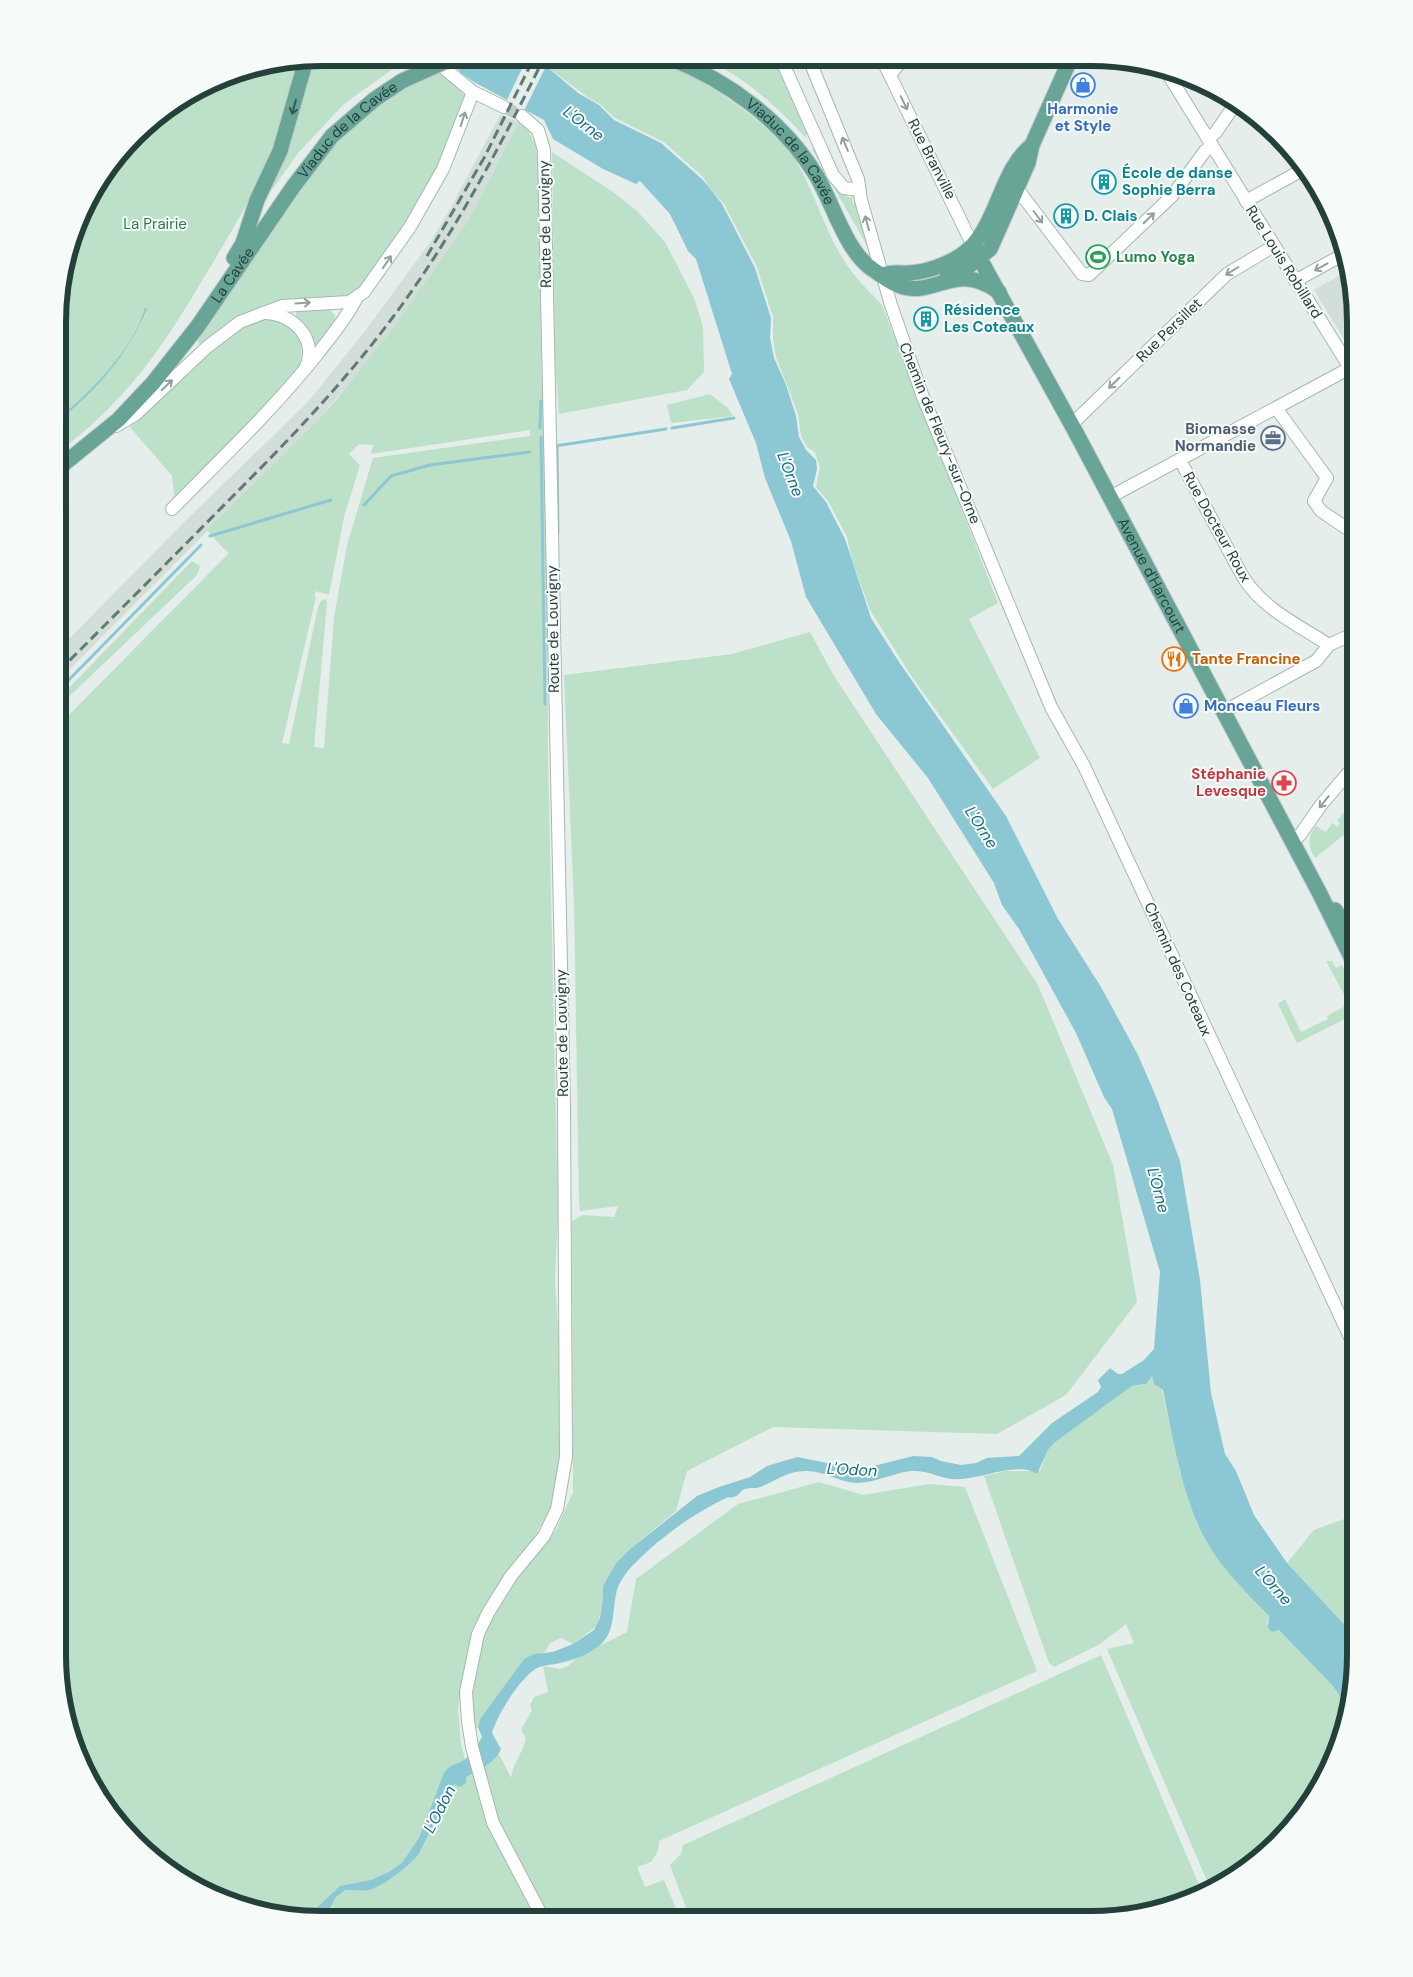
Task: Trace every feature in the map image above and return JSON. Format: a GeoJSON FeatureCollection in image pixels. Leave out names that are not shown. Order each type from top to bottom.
{"type":"FeatureCollection","features":[{"type":"Feature","properties":{"kind":"main road","name":"Viaduc de la Cavée"},"geometry":{"type":"LineString","coordinates":[[282,203],[308,165],[332,136],[369,103],[402,81],[441,66]]}},
{"type":"Feature","properties":{"kind":"main road","name":"Viaduc de la Cavée"},"geometry":{"type":"LineString","coordinates":[[687,66],[720,82],[748,101],[776,126],[816,174],[853,246],[871,268],[898,286]]}},
{"type":"Feature","properties":{"kind":"main road"},"geometry":{"type":"LineString","coordinates":[[883,275],[890,272],[909,273],[990,249],[1013,183],[1028,163],[1032,145],[1067,66]]}},
{"type":"Feature","properties":{"kind":"main road"},"geometry":{"type":"LineString","coordinates":[[182,346],[184,332],[243,243],[252,212],[280,151],[304,67]]}},
{"type":"Feature","properties":{"kind":"main road","name":"La Cavée"},"geometry":{"type":"LineString","coordinates":[[66,462],[101,435],[154,383],[282,203]]}},
{"type":"Feature","properties":{"kind":"main road"},"geometry":{"type":"LineString","coordinates":[[898,286],[957,270],[977,252]]}},
{"type":"Feature","properties":{"kind":"main road","name":"Avenue d'Harcourt"},"geometry":{"type":"LineString","coordinates":[[977,252],[1072,424],[1320,894],[1347,949]]}},
{"type":"Feature","properties":{"kind":"main road"},"geometry":{"type":"LineString","coordinates":[[898,286],[914,288],[970,278],[986,283],[1000,293]]}},
{"type":"Feature","properties":{"kind":"main road","name":"Avenue d'Harcourt"},"geometry":{"type":"LineString","coordinates":[[1320,894],[1337,912],[1347,927]]}},
{"type":"Feature","properties":{"kind":"street"},"geometry":{"type":"LineString","coordinates":[[451,66],[473,92],[504,107]]}},
{"type":"Feature","properties":{"kind":"street"},"geometry":{"type":"LineString","coordinates":[[784,66],[833,175],[844,188],[859,190]]}},
{"type":"Feature","properties":{"kind":"street"},"geometry":{"type":"LineString","coordinates":[[812,66],[850,154],[883,275]]}},
{"type":"Feature","properties":{"kind":"street","name":"Rue Branville"},"geometry":{"type":"LineString","coordinates":[[886,66],[977,252]]}},
{"type":"Feature","properties":{"kind":"street"},"geometry":{"type":"LineString","coordinates":[[890,75],[897,66]]}},
{"type":"Feature","properties":{"kind":"street","name":"Rue Louis Robillard"},"geometry":{"type":"LineString","coordinates":[[1171,79],[1347,363]]}},
{"type":"Feature","properties":{"kind":"street"},"geometry":{"type":"LineString","coordinates":[[172,509],[265,414],[306,368],[343,321],[356,299],[386,265],[443,170],[473,92]]}},
{"type":"Feature","properties":{"kind":"street"},"geometry":{"type":"LineString","coordinates":[[1013,183],[1082,274],[1089,275],[1172,196],[1205,151],[1232,109]]}},
{"type":"Feature","properties":{"kind":"street","name":"Route de Louvigny"},"geometry":{"type":"LineString","coordinates":[[522,116],[538,130],[544,150],[564,1108],[566,1457],[560,1500],[549,1527],[511,1576],[478,1634],[466,1692],[472,1747],[493,1823],[539,1911]]}},
{"type":"Feature","properties":{"kind":"street"},"geometry":{"type":"LineString","coordinates":[[1246,201],[1298,172]]}},
{"type":"Feature","properties":{"kind":"street","name":"Rue Persillet"},"geometry":{"type":"LineString","coordinates":[[1072,424],[1227,274],[1274,246]]}},
{"type":"Feature","properties":{"kind":"street"},"geometry":{"type":"LineString","coordinates":[[1295,281],[1338,257]]}},
{"type":"Feature","properties":{"kind":"street","name":"Chemin de Fleury-sur-Orne"},"geometry":{"type":"LineString","coordinates":[[883,275],[891,305],[923,397],[1002,590]]}},
{"type":"Feature","properties":{"kind":"street"},"geometry":{"type":"LineString","coordinates":[[101,435],[136,414],[207,347],[230,328],[261,313],[292,304],[335,304],[356,299]]}},
{"type":"Feature","properties":{"kind":"street"},"geometry":{"type":"LineString","coordinates":[[261,313],[282,315],[296,323],[307,344],[308,363],[306,368]]}},
{"type":"Feature","properties":{"kind":"street"},"geometry":{"type":"LineString","coordinates":[[1110,497],[1276,408],[1347,375]]}},
{"type":"Feature","properties":{"kind":"street"},"geometry":{"type":"LineString","coordinates":[[1276,408],[1327,478],[1314,501],[1321,511],[1347,529]]}},
{"type":"Feature","properties":{"kind":"street","name":"Rue Docteur Roux"},"geometry":{"type":"LineString","coordinates":[[1180,460],[1243,577],[1256,595],[1266,604],[1329,645]]}},
{"type":"Feature","properties":{"kind":"street","name":"Chemin des Coteaux"},"geometry":{"type":"LineString","coordinates":[[1002,590],[1051,708],[1092,783],[1347,1331]]}},
{"type":"Feature","properties":{"kind":"street"},"geometry":{"type":"LineString","coordinates":[[1223,712],[1316,661],[1329,645],[1347,637]]}},
{"type":"Feature","properties":{"kind":"street"},"geometry":{"type":"LineString","coordinates":[[1291,842],[1300,835],[1321,805],[1347,774]]}},
{"type":"Feature","properties":{"kind":"shaded area"},"geometry":{"type":"Polygon","coordinates":[[[500,115],[519,122],[467,223],[425,286],[366,364],[314,424],[66,673],[66,642],[185,521],[308,402],[365,331],[431,241],[500,115]]]}},
{"type":"Feature","properties":{"kind":"shaded area"},"geometry":{"type":"Polygon","coordinates":[[[1342,274],[1345,289],[1347,344],[1314,290],[1342,274]]]}},
{"type":"Feature","properties":{"kind":"green space"},"geometry":{"type":"Polygon","coordinates":[[[397,66],[344,104],[299,152],[271,191],[267,186],[308,67],[397,66]]]}},
{"type":"Feature","properties":{"kind":"green space"},"geometry":{"type":"Polygon","coordinates":[[[546,66],[668,66],[706,84],[730,100],[773,134],[789,151],[799,166],[841,256],[856,278],[882,305],[998,603],[969,619],[1040,758],[993,789],[912,677],[870,610],[852,560],[847,537],[828,501],[816,487],[820,468],[815,452],[807,447],[801,436],[798,414],[776,357],[773,339],[773,317],[757,267],[724,204],[709,188],[704,178],[664,142],[615,118],[600,104],[546,66]]]}},
{"type":"Feature","properties":{"kind":"green space"},"geometry":{"type":"Polygon","coordinates":[[[718,66],[779,66],[807,131],[806,138],[760,94],[718,66]]]}},
{"type":"Feature","properties":{"kind":"green space","name":"La Prairie"},"geometry":{"type":"Polygon","coordinates":[[[297,68],[280,133],[264,172],[242,213],[184,311],[150,361],[131,385],[87,429],[66,446],[66,322],[68,289],[75,256],[86,224],[109,180],[141,141],[180,109],[209,93],[240,80],[272,71],[297,68]]]}},
{"type":"Feature","properties":{"kind":"green space"},"geometry":{"type":"Polygon","coordinates":[[[441,70],[464,95],[445,158],[397,241],[358,292],[345,298],[332,300],[315,297],[292,300],[257,309],[229,322],[200,344],[197,341],[200,332],[316,164],[357,122],[386,98],[405,86],[441,70]]]}},
{"type":"Feature","properties":{"kind":"green space"},"geometry":{"type":"Polygon","coordinates":[[[519,122],[526,126],[536,146],[540,178],[541,357],[547,538],[548,756],[558,1212],[555,1280],[563,1408],[562,1477],[551,1507],[529,1546],[505,1575],[472,1629],[458,1708],[461,1744],[469,1775],[499,1754],[511,1778],[526,1738],[521,1730],[532,1710],[530,1705],[534,1697],[548,1692],[543,1666],[560,1669],[568,1666],[578,1657],[627,1632],[636,1579],[738,1504],[819,1482],[863,1495],[929,1484],[965,1487],[1037,1671],[659,1841],[658,1851],[651,1862],[637,1867],[645,1887],[664,1880],[677,1911],[322,1911],[289,1909],[240,1897],[209,1884],[180,1868],[153,1847],[130,1824],[109,1797],[93,1768],[80,1737],[71,1705],[66,1655],[66,718],[229,553],[207,530],[314,424],[337,399],[393,328],[467,223],[519,122]],[[530,430],[371,454],[373,445],[359,444],[349,454],[360,465],[344,517],[329,595],[316,591],[314,596],[316,597],[282,743],[289,744],[318,607],[321,601],[326,599],[314,747],[324,748],[334,617],[347,545],[373,458],[530,436],[530,430]]]}},
{"type":"Feature","properties":{"kind":"green space"},"geometry":{"type":"Polygon","coordinates":[[[816,148],[839,191],[848,197],[856,198],[852,199],[853,203],[857,203],[869,249],[812,149],[816,148]]]}},
{"type":"Feature","properties":{"kind":"green space"},"geometry":{"type":"Polygon","coordinates":[[[552,152],[613,192],[637,211],[665,242],[694,298],[703,326],[704,372],[687,390],[559,414],[555,359],[552,152]]]}},
{"type":"Feature","properties":{"kind":"green space"},"geometry":{"type":"Polygon","coordinates":[[[296,309],[329,309],[335,315],[336,322],[320,346],[315,347],[310,340],[296,317],[296,309]]]}},
{"type":"Feature","properties":{"kind":"green space"},"geometry":{"type":"Polygon","coordinates":[[[265,317],[287,325],[294,330],[299,338],[302,355],[295,377],[175,500],[172,476],[130,427],[215,348],[242,327],[265,317]]]}},
{"type":"Feature","properties":{"kind":"green space"},"geometry":{"type":"Polygon","coordinates":[[[710,394],[728,408],[733,416],[671,423],[667,405],[710,394]]]}},
{"type":"Feature","properties":{"kind":"green space"},"geometry":{"type":"Polygon","coordinates":[[[192,561],[200,566],[197,575],[66,699],[66,691],[192,561]]]}},
{"type":"Feature","properties":{"kind":"green space"},"geometry":{"type":"Polygon","coordinates":[[[810,632],[834,676],[1038,985],[1113,1165],[1137,1302],[1066,1395],[997,1434],[773,1427],[687,1471],[676,1511],[616,1563],[603,1586],[603,1598],[598,1625],[573,1644],[561,1638],[550,1643],[545,1652],[524,1659],[480,1719],[478,1727],[473,1730],[471,1720],[473,1671],[488,1621],[520,1573],[556,1530],[573,1492],[572,1221],[583,1215],[614,1217],[618,1206],[580,1211],[574,903],[564,675],[732,654],[810,632]]]}},
{"type":"Feature","properties":{"kind":"green space"},"geometry":{"type":"Polygon","coordinates":[[[1344,812],[1347,814],[1347,832],[1315,858],[1311,849],[1310,838],[1316,826],[1326,832],[1332,823],[1338,827],[1340,823],[1337,821],[1344,812]]]}},
{"type":"Feature","properties":{"kind":"green space"},"geometry":{"type":"Polygon","coordinates":[[[1326,961],[1332,961],[1336,968],[1342,965],[1347,975],[1347,1000],[1326,961]]]}},
{"type":"Feature","properties":{"kind":"green space"},"geometry":{"type":"Polygon","coordinates":[[[1285,999],[1301,1032],[1328,1019],[1327,1016],[1347,1005],[1347,1018],[1297,1043],[1278,1004],[1285,999]]]}},
{"type":"Feature","properties":{"kind":"green space"},"geometry":{"type":"Polygon","coordinates":[[[1152,1375],[1153,1382],[1162,1390],[1180,1472],[1248,1593],[1269,1616],[1267,1623],[1272,1632],[1279,1630],[1332,1685],[1343,1700],[1327,1753],[1312,1783],[1294,1811],[1272,1836],[1247,1858],[1208,1882],[1107,1649],[1134,1643],[1126,1624],[1100,1644],[1054,1667],[1049,1663],[984,1476],[1006,1471],[1040,1471],[1048,1450],[1054,1443],[1132,1386],[1144,1385],[1152,1375]]]}},
{"type":"Feature","properties":{"kind":"green space"},"geometry":{"type":"Polygon","coordinates":[[[1347,1518],[1347,1627],[1287,1563],[1314,1530],[1347,1518]]]}},
{"type":"Feature","properties":{"kind":"green space"},"geometry":{"type":"Polygon","coordinates":[[[1101,1655],[1200,1886],[1173,1897],[1141,1906],[1091,1911],[687,1911],[670,1865],[681,1854],[683,1845],[1101,1655]]]}},
{"type":"Feature","properties":{"kind":"water"},"geometry":{"type":"Polygon","coordinates":[[[455,66],[546,66],[578,93],[599,105],[614,120],[661,143],[703,180],[722,204],[755,268],[771,318],[770,338],[774,358],[786,385],[796,416],[799,437],[806,450],[816,460],[817,469],[813,486],[826,502],[845,539],[871,618],[899,662],[1006,816],[1058,919],[1101,987],[1138,1055],[1157,1099],[1180,1161],[1200,1280],[1211,1393],[1225,1454],[1236,1471],[1254,1515],[1287,1563],[1347,1627],[1347,1655],[1343,1700],[1332,1685],[1279,1630],[1272,1632],[1268,1628],[1269,1616],[1233,1578],[1209,1546],[1195,1518],[1183,1482],[1163,1390],[1154,1384],[1152,1376],[1146,1384],[1132,1386],[1054,1443],[1048,1450],[1037,1474],[1029,1470],[1019,1469],[972,1478],[952,1479],[911,1471],[856,1483],[843,1481],[818,1472],[799,1471],[787,1474],[760,1487],[744,1490],[736,1496],[726,1498],[689,1519],[655,1545],[624,1576],[615,1597],[611,1627],[604,1641],[599,1646],[579,1657],[536,1669],[520,1684],[505,1705],[492,1733],[501,1749],[499,1754],[486,1766],[466,1777],[466,1783],[460,1787],[454,1784],[414,1860],[381,1885],[369,1890],[345,1890],[336,1897],[328,1911],[314,1910],[340,1886],[371,1880],[389,1872],[402,1863],[419,1838],[444,1773],[451,1766],[467,1758],[474,1750],[482,1737],[478,1727],[480,1719],[524,1659],[534,1654],[553,1652],[573,1644],[594,1630],[600,1618],[603,1586],[616,1563],[629,1550],[697,1496],[750,1477],[767,1466],[797,1457],[853,1468],[870,1467],[913,1456],[932,1457],[961,1465],[976,1463],[987,1458],[1019,1456],[1052,1423],[1098,1392],[1101,1387],[1098,1380],[1110,1368],[1118,1374],[1122,1374],[1144,1360],[1154,1349],[1160,1272],[1112,1109],[1104,1097],[1076,1033],[1019,929],[1002,905],[994,883],[928,778],[876,714],[806,597],[791,541],[765,478],[756,443],[729,379],[732,374],[696,259],[688,251],[670,214],[640,181],[636,184],[603,169],[553,139],[544,120],[461,73],[455,66]]]}},
{"type":"Feature","properties":{"kind":"water"},"geometry":{"type":"Polygon","coordinates":[[[145,308],[147,309],[139,326],[121,357],[99,383],[66,414],[66,412],[85,395],[110,368],[139,323],[145,308]]]}},
{"type":"Feature","properties":{"kind":"pier"},"geometry":{"type":"Polygon","coordinates":[[[523,66],[546,66],[523,113],[505,104],[523,66]]]}},
{"type":"Feature","properties":{"kind":"waterway"},"geometry":{"type":"LineString","coordinates":[[540,428],[541,401]]}},
{"type":"Feature","properties":{"kind":"waterway"},"geometry":{"type":"LineString","coordinates":[[672,428],[734,418]]}},
{"type":"Feature","properties":{"kind":"waterway"},"geometry":{"type":"LineString","coordinates":[[555,446],[666,429]]}},
{"type":"Feature","properties":{"kind":"waterway"},"geometry":{"type":"LineString","coordinates":[[541,437],[545,704]]}},
{"type":"Feature","properties":{"kind":"waterway"},"geometry":{"type":"LineString","coordinates":[[557,446],[558,533]]}},
{"type":"Feature","properties":{"kind":"waterway"},"geometry":{"type":"LineString","coordinates":[[364,505],[391,476],[430,465],[530,452]]}},
{"type":"Feature","properties":{"kind":"waterway"},"geometry":{"type":"LineString","coordinates":[[210,536],[331,500]]}},
{"type":"Feature","properties":{"kind":"waterway"},"geometry":{"type":"LineString","coordinates":[[66,683],[201,545]]}},
{"type":"Feature","properties":{"kind":"tunnel"},"geometry":{"type":"LineString","coordinates":[[504,107],[522,116]]}},
{"type":"Feature","properties":{"kind":"railway"},"geometry":{"type":"LineString","coordinates":[[427,256],[484,158],[530,66]]}},
{"type":"Feature","properties":{"kind":"railway"},"geometry":{"type":"LineString","coordinates":[[66,664],[271,457],[333,391],[372,345],[413,290],[454,226],[540,66]]}},
{"type":"Feature","properties":{"kind":"place","name":"Harmonie et Style"},"geometry":{"type":"Point","coordinates":[1083,85]}},
{"type":"Feature","properties":{"kind":"place","name":"École de danse Sophie Berra"},"geometry":{"type":"Point","coordinates":[1104,182]}},
{"type":"Feature","properties":{"kind":"place","name":"D. Clais"},"geometry":{"type":"Point","coordinates":[1066,216]}},
{"type":"Feature","properties":{"kind":"place","name":"Lumo Yoga"},"geometry":{"type":"Point","coordinates":[1098,257]}},
{"type":"Feature","properties":{"kind":"place","name":"Résidence Les Coteaux"},"geometry":{"type":"Point","coordinates":[926,319]}},
{"type":"Feature","properties":{"kind":"place","name":"Biomasse Normandie"},"geometry":{"type":"Point","coordinates":[1273,438]}},
{"type":"Feature","properties":{"kind":"place","name":"Tante Francine"},"geometry":{"type":"Point","coordinates":[1174,659]}},
{"type":"Feature","properties":{"kind":"place","name":"Monceau Fleurs"},"geometry":{"type":"Point","coordinates":[1186,706]}},
{"type":"Feature","properties":{"kind":"place","name":"Stéphanie Levesque"},"geometry":{"type":"Point","coordinates":[1284,783]}},
{"type":"Feature","properties":{"kind":"water label","name":"L'Orne"},"geometry":{"type":"Point","coordinates":[584,123]}},
{"type":"Feature","properties":{"kind":"water label","name":"L'Orne"},"geometry":{"type":"Point","coordinates":[791,474]}},
{"type":"Feature","properties":{"kind":"water label","name":"L'Orne"},"geometry":{"type":"Point","coordinates":[982,827]}},
{"type":"Feature","properties":{"kind":"water label","name":"L'Orne"},"geometry":{"type":"Point","coordinates":[1159,1190]}},
{"type":"Feature","properties":{"kind":"water label","name":"L'Odon"},"geometry":{"type":"Point","coordinates":[852,1469]}},
{"type":"Feature","properties":{"kind":"water label","name":"L'Orne"},"geometry":{"type":"Point","coordinates":[1274,1585]}},
{"type":"Feature","properties":{"kind":"water label","name":"L'Odon"},"geometry":{"type":"Point","coordinates":[439,1809]}}]}
